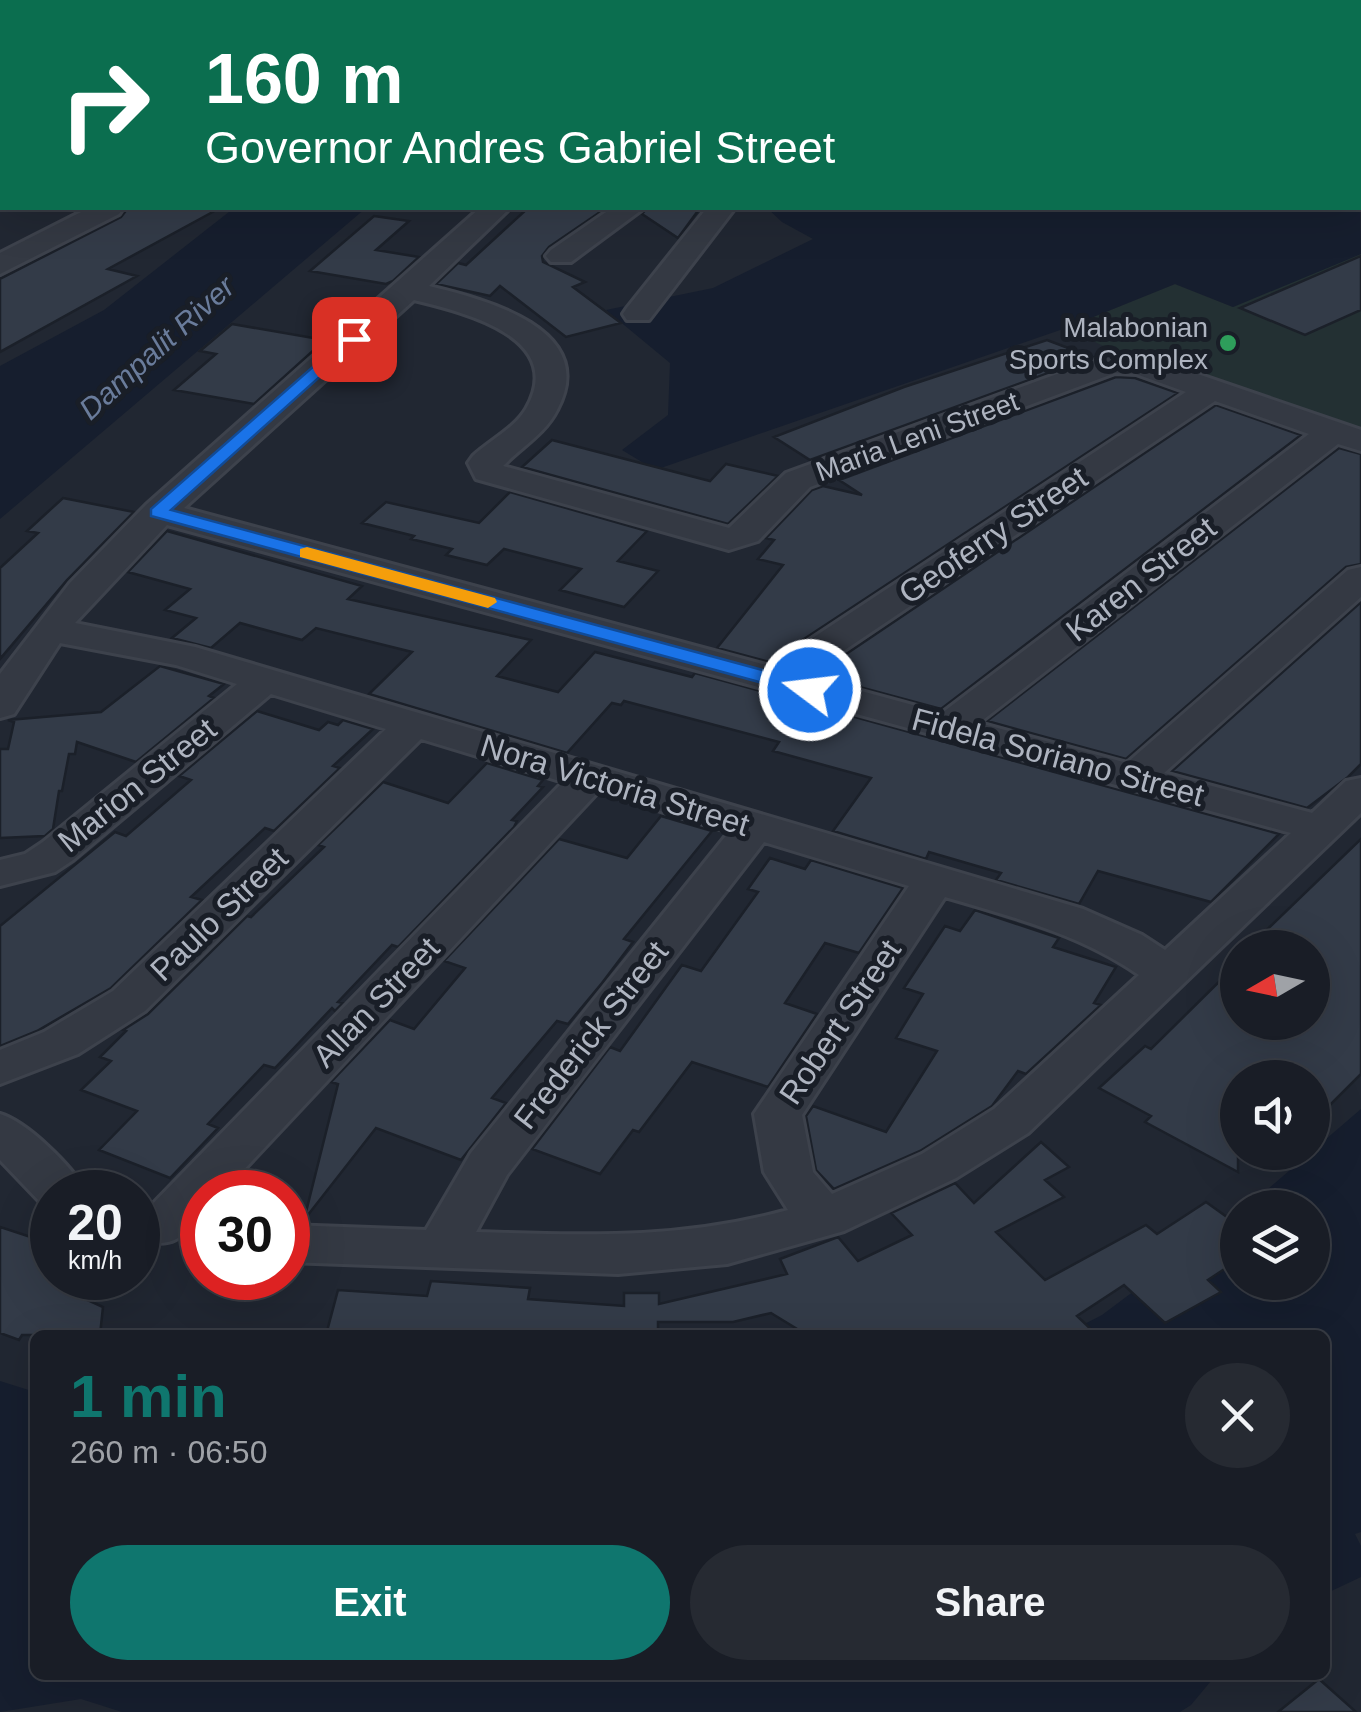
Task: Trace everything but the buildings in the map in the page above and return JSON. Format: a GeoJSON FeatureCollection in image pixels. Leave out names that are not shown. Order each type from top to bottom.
{"type":"FeatureCollection","features":[{"type":"Feature","properties":{"kind":"street"},"geometry":{"type":"LineString","coordinates":[[0,265],[105,210]]}},
{"type":"Feature","properties":{"kind":"street"},"geometry":{"type":"LineString","coordinates":[[0,706],[51,630],[158,512],[494,210]]}},
{"type":"Feature","properties":{"kind":"street"},"geometry":{"type":"LineString","coordinates":[[561,256],[627,210]]}},
{"type":"Feature","properties":{"kind":"street"},"geometry":{"type":"LineString","coordinates":[[638,314],[719,210]]}},
{"type":"Feature","properties":{"kind":"street","name":"Maria Leni Street"},"geometry":{"type":"LineString","coordinates":[[409,290],[510,319],[536,342],[544,356],[550,381],[541,411],[485,463],[488,472],[729,539],[746,534],[798,480],[1112,363],[1140,366],[1347,436]]}},
{"type":"Feature","properties":{"kind":"street","name":"Geoferry Street"},"geometry":{"type":"LineString","coordinates":[[776,680],[1210,390]]}},
{"type":"Feature","properties":{"kind":"street","name":"Karen Street"},"geometry":{"type":"LineString","coordinates":[[949,727],[1347,436]]}},
{"type":"Feature","properties":{"kind":"street","name":"Fidela Soriano Street"},"geometry":{"type":"LineString","coordinates":[[158,512],[1320,828]]}},
{"type":"Feature","properties":{"kind":"street"},"geometry":{"type":"LineString","coordinates":[[1134,778],[1361,578]]}},
{"type":"Feature","properties":{"kind":"street","name":"Nora Victoria Street"},"geometry":{"type":"LineString","coordinates":[[51,630],[182,655],[265,678],[1067,919],[1126,945],[1167,973]]}},
{"type":"Feature","properties":{"kind":"street","name":"Marion Street"},"geometry":{"type":"LineString","coordinates":[[0,873],[40,863],[58,852],[265,678]]}},
{"type":"Feature","properties":{"kind":"street","name":"Paulo Street"},"geometry":{"type":"LineString","coordinates":[[0,1068],[73,1036],[129,1001],[413,725]]}},
{"type":"Feature","properties":{"kind":"street","name":"Allan Street"},"geometry":{"type":"LineString","coordinates":[[167,1228],[590,776]]}},
{"type":"Feature","properties":{"kind":"street"},"geometry":{"type":"LineString","coordinates":[[310,1245],[618,1255],[727,1246],[826,1218],[939,1166],[1011,1121],[1361,790]]}},
{"type":"Feature","properties":{"kind":"street","name":"Frederick Street"},"geometry":{"type":"LineString","coordinates":[[440,1252],[488,1165],[754,826]]}},
{"type":"Feature","properties":{"kind":"street","name":"Robert Street"},"geometry":{"type":"LineString","coordinates":[[826,1218],[798,1194],[781,1156],[778,1114],[935,880]]}},
{"type":"Feature","properties":{"kind":"street"},"geometry":{"type":"LineString","coordinates":[[0,1131],[39,1170]]}},
{"type":"Feature","properties":{"kind":"shaded area","name":"Malabonian Sports Complex"},"geometry":{"type":"Polygon","coordinates":[[[1361,254],[1361,437],[1126,357],[1066,328],[1175,284],[1233,307],[1361,254]]]}},
{"type":"Feature","properties":{"kind":"water","name":"Dampalit River"},"geometry":{"type":"Polygon","coordinates":[[[231,210],[364,210],[0,519],[0,366],[104,310],[231,210]]]}},
{"type":"Feature","properties":{"kind":"water"},"geometry":{"type":"Polygon","coordinates":[[[769,210],[1360,210],[1361,254],[1233,307],[1175,284],[1066,328],[655,470],[622,450],[668,415],[670,363],[606,310],[713,288],[813,239],[769,210]]]}},
{"type":"Feature","properties":{"kind":"water"},"geometry":{"type":"Polygon","coordinates":[[[1361,1109],[1361,1532],[1355,1534],[1361,1546],[1361,1577],[1330,1592],[1330,1330],[1073,1330],[1102,1315],[1220,1227],[1220,1300],[1330,1300],[1330,1190],[1267,1190],[1290,1170],[1330,1170],[1330,1136],[1361,1109]]]}},
{"type":"Feature","properties":{"kind":"water"},"geometry":{"type":"Polygon","coordinates":[[[0,1381],[30,1390],[30,1680],[1212,1680],[1180,1712],[122,1712],[81,1699],[0,1712],[0,1381]]]}},
{"type":"Feature","properties":{"kind":"slow traffic"},"geometry":{"type":"LineString","coordinates":[[307,553],[488,602]]}},
{"type":"Feature","properties":{"kind":"place","name":"Malabonian Sports Complex"},"geometry":{"type":"Point","coordinates":[1228,343]}},
{"type":"Feature","properties":{"kind":"route"},"geometry":{"type":"LineString","coordinates":[[354,339],[158,512],[810,690]]}}]}
